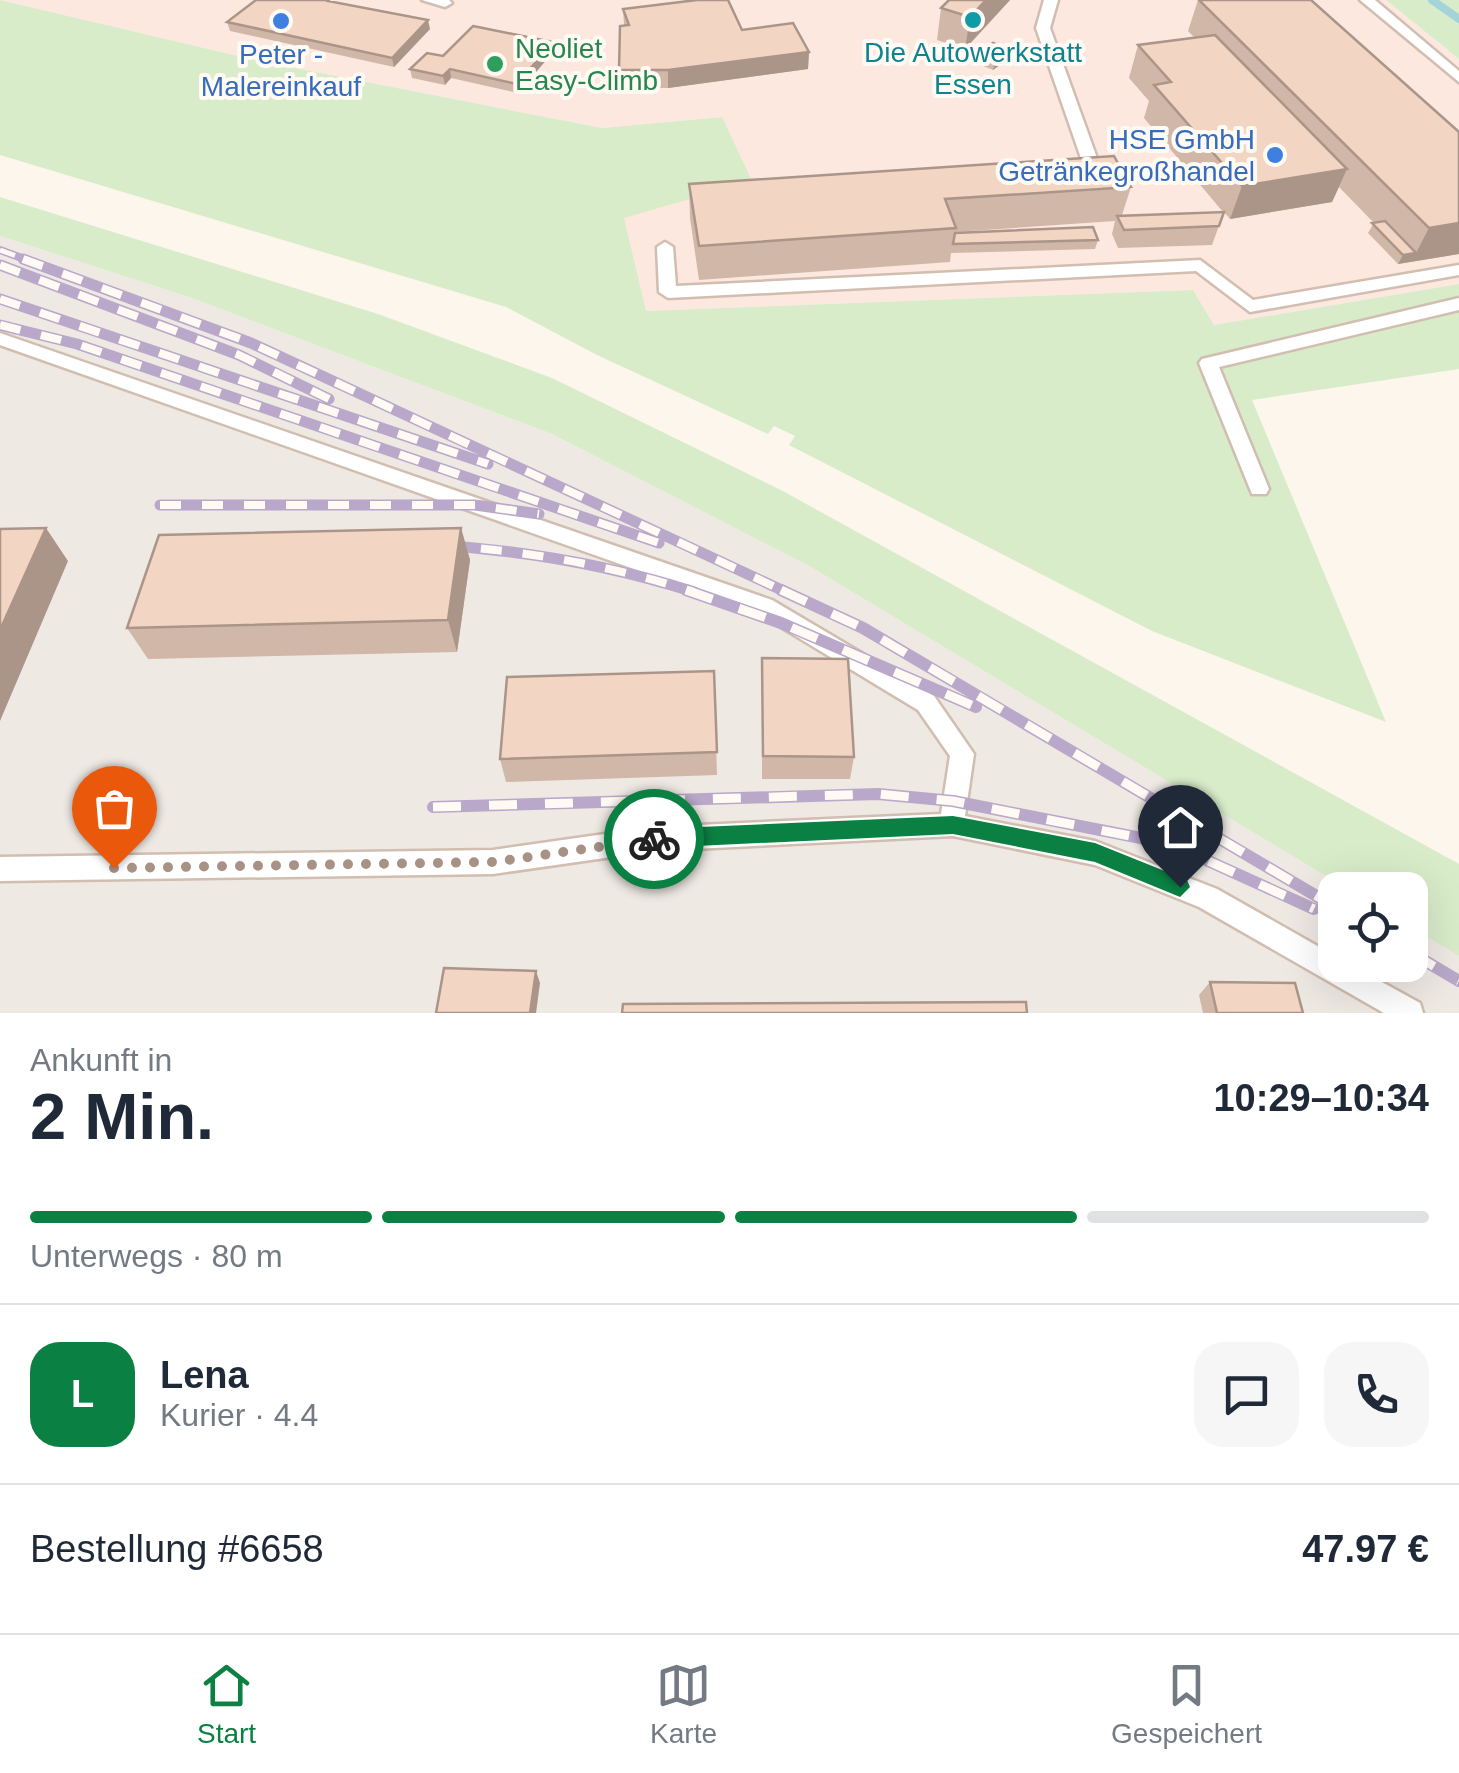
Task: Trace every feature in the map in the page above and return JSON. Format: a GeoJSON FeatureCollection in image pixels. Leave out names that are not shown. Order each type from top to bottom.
{"type":"FeatureCollection","features":[{"type":"Feature","properties":{"kind":"lane"},"geometry":{"type":"LineString","coordinates":[[429,0],[444,3]]}},
{"type":"Feature","properties":{"kind":"lane"},"geometry":{"type":"LineString","coordinates":[[1051,0],[1043,28],[1090,161]]}},
{"type":"Feature","properties":{"kind":"lane"},"geometry":{"type":"LineString","coordinates":[[1367,0],[1459,78]]}},
{"type":"Feature","properties":{"kind":"lane"},"geometry":{"type":"LineString","coordinates":[[664,247],[668,292],[1200,265],[1250,306],[1459,270]]}},
{"type":"Feature","properties":{"kind":"lane"},"geometry":{"type":"LineString","coordinates":[[1259,488],[1208,363],[1459,304]]}},
{"type":"Feature","properties":{"kind":"lane"},"geometry":{"type":"LineString","coordinates":[[0,340],[764,606],[926,703],[962,754],[952,800],[953,825]]}},
{"type":"Feature","properties":{"kind":"lane"},"geometry":{"type":"LineString","coordinates":[[0,869],[494,862],[654,839],[953,825],[1095,853],[1208,898],[1410,1013]]}},
{"type":"Feature","properties":{"kind":"shaded area"},"geometry":{"type":"Polygon","coordinates":[[[0,0],[1386,0],[1459,59],[1459,284],[1214,325],[1193,290],[646,311],[623,218],[720,187],[722,117],[602,128],[259,61],[0,0]]]}},
{"type":"Feature","properties":{"kind":"shaded area"},"geometry":{"type":"Polygon","coordinates":[[[0,236],[189,297],[552,434],[809,566],[1319,872],[1318,982],[1428,982],[1428,938],[1459,956],[1459,1013],[0,1013],[0,236]]]}},
{"type":"Feature","properties":{"kind":"green space"},"geometry":{"type":"Polygon","coordinates":[[[0,0],[259,61],[602,128],[722,117],[752,181],[624,218],[646,311],[1193,290],[1214,325],[1459,284],[1459,369],[1252,400],[1386,722],[1152,631],[789,445],[795,436],[774,426],[768,434],[597,355],[506,307],[0,155],[0,0]]]}},
{"type":"Feature","properties":{"kind":"green space"},"geometry":{"type":"Polygon","coordinates":[[[1386,0],[1459,0],[1459,59],[1386,0]]]}},
{"type":"Feature","properties":{"kind":"green space"},"geometry":{"type":"Polygon","coordinates":[[[0,197],[378,314],[552,378],[781,490],[1459,864],[1459,956],[1428,938],[1428,872],[1319,872],[809,566],[552,434],[189,297],[0,236],[0,197]]]}},
{"type":"Feature","properties":{"kind":"building"},"geometry":{"type":"Polygon","coordinates":[[[256,0],[329,0],[428,20],[392,58],[227,22],[256,0]]]}},
{"type":"Feature","properties":{"kind":"building"},"geometry":{"type":"Polygon","coordinates":[[[728,0],[742,30],[793,23],[809,52],[668,70],[619,70],[620,26],[629,25],[623,9],[728,0]]]}},
{"type":"Feature","properties":{"kind":"building"},"geometry":{"type":"Polygon","coordinates":[[[949,0],[986,0],[970,17],[941,8],[949,0]]]}},
{"type":"Feature","properties":{"kind":"building"},"geometry":{"type":"Polygon","coordinates":[[[1199,0],[1311,0],[1459,132],[1459,223],[1429,228],[1199,0]]]}},
{"type":"Feature","properties":{"kind":"building","name":"Neoliet Easy-Climb"},"geometry":{"type":"Polygon","coordinates":[[[473,26],[553,42],[517,84],[450,69],[443,76],[410,69],[427,53],[443,56],[473,26]]]}},
{"type":"Feature","properties":{"kind":"building"},"geometry":{"type":"Polygon","coordinates":[[[1215,35],[1347,169],[1242,186],[1154,85],[1171,82],[1138,45],[1215,35]]]}},
{"type":"Feature","properties":{"kind":"building"},"geometry":{"type":"Polygon","coordinates":[[[993,43],[1010,50],[995,61],[978,54],[993,43]]]}},
{"type":"Feature","properties":{"kind":"building"},"geometry":{"type":"Polygon","coordinates":[[[1114,156],[1131,187],[945,199],[956,228],[699,246],[689,184],[1114,156]]]}},
{"type":"Feature","properties":{"kind":"building"},"geometry":{"type":"Polygon","coordinates":[[[1224,212],[1219,226],[1124,230],[1117,216],[1224,212]]]}},
{"type":"Feature","properties":{"kind":"building"},"geometry":{"type":"Polygon","coordinates":[[[1385,221],[1416,253],[1403,255],[1372,223],[1385,221]]]}},
{"type":"Feature","properties":{"kind":"building"},"geometry":{"type":"Polygon","coordinates":[[[1093,227],[1098,240],[953,244],[955,233],[1093,227]]]}},
{"type":"Feature","properties":{"kind":"building"},"geometry":{"type":"Polygon","coordinates":[[[46,528],[0,630],[0,529],[46,528]]]}},
{"type":"Feature","properties":{"kind":"building"},"geometry":{"type":"Polygon","coordinates":[[[461,528],[448,620],[127,628],[159,535],[461,528]]]}},
{"type":"Feature","properties":{"kind":"building"},"geometry":{"type":"Polygon","coordinates":[[[762,658],[848,659],[854,757],[763,756],[762,658]]]}},
{"type":"Feature","properties":{"kind":"building"},"geometry":{"type":"Polygon","coordinates":[[[714,671],[717,752],[500,759],[507,677],[714,671]]]}},
{"type":"Feature","properties":{"kind":"building"},"geometry":{"type":"Polygon","coordinates":[[[444,968],[536,971],[530,1013],[436,1013],[444,968]]]}},
{"type":"Feature","properties":{"kind":"building"},"geometry":{"type":"Polygon","coordinates":[[[1210,982],[1295,983],[1303,1013],[1217,1013],[1210,982]]]}},
{"type":"Feature","properties":{"kind":"building"},"geometry":{"type":"Polygon","coordinates":[[[1026,1002],[1027,1013],[622,1013],[623,1004],[1026,1002]]]}},
{"type":"Feature","properties":{"kind":"waterway"},"geometry":{"type":"LineString","coordinates":[[1432,0],[1459,19]]}},
{"type":"Feature","properties":{"kind":"railway"},"geometry":{"type":"LineString","coordinates":[[0,250],[30,261]]}},
{"type":"Feature","properties":{"kind":"railway"},"geometry":{"type":"LineString","coordinates":[[23,259],[251,343],[786,592]]}},
{"type":"Feature","properties":{"kind":"railway"},"geometry":{"type":"LineString","coordinates":[[0,265],[239,355],[329,399]]}},
{"type":"Feature","properties":{"kind":"railway"},"geometry":{"type":"LineString","coordinates":[[0,299],[488,464]]}},
{"type":"Feature","properties":{"kind":"railway"},"geometry":{"type":"LineString","coordinates":[[0,325],[77,344],[659,543]]}},
{"type":"Feature","properties":{"kind":"railway"},"geometry":{"type":"LineString","coordinates":[[160,505],[475,505],[539,514]]}},
{"type":"Feature","properties":{"kind":"railway"},"geometry":{"type":"LineString","coordinates":[[439,545],[568,561],[694,592]]}},
{"type":"Feature","properties":{"kind":"railway"},"geometry":{"type":"LineString","coordinates":[[686,590],[781,623],[976,707]]}},
{"type":"Feature","properties":{"kind":"railway"},"geometry":{"type":"LineString","coordinates":[[781,590],[863,628],[1318,897]]}},
{"type":"Feature","properties":{"kind":"railway"},"geometry":{"type":"LineString","coordinates":[[433,807],[878,794],[953,801],[1171,844],[1314,909]]}},
{"type":"Feature","properties":{"kind":"railway"},"geometry":{"type":"LineString","coordinates":[[1428,963],[1459,981]]}},
{"type":"Feature","properties":{"kind":"way so far"},"geometry":{"type":"LineString","coordinates":[[114,868],[494,862],[654,839]]}},
{"type":"Feature","properties":{"kind":"place","name":"Die Autowerkstatt Essen"},"geometry":{"type":"Point","coordinates":[973,20]}},
{"type":"Feature","properties":{"kind":"place","name":"Peter - Malereinkauf"},"geometry":{"type":"Point","coordinates":[281,21]}},
{"type":"Feature","properties":{"kind":"place","name":"Neoliet Easy-Climb"},"geometry":{"type":"Point","coordinates":[495,64]}},
{"type":"Feature","properties":{"kind":"place","name":"HSE GmbH Getränkegroßhandel"},"geometry":{"type":"Point","coordinates":[1275,155]}},
{"type":"Feature","properties":{"kind":"route"},"geometry":{"type":"LineString","coordinates":[[654,839],[953,825],[1095,853],[1180,887]]}}]}
